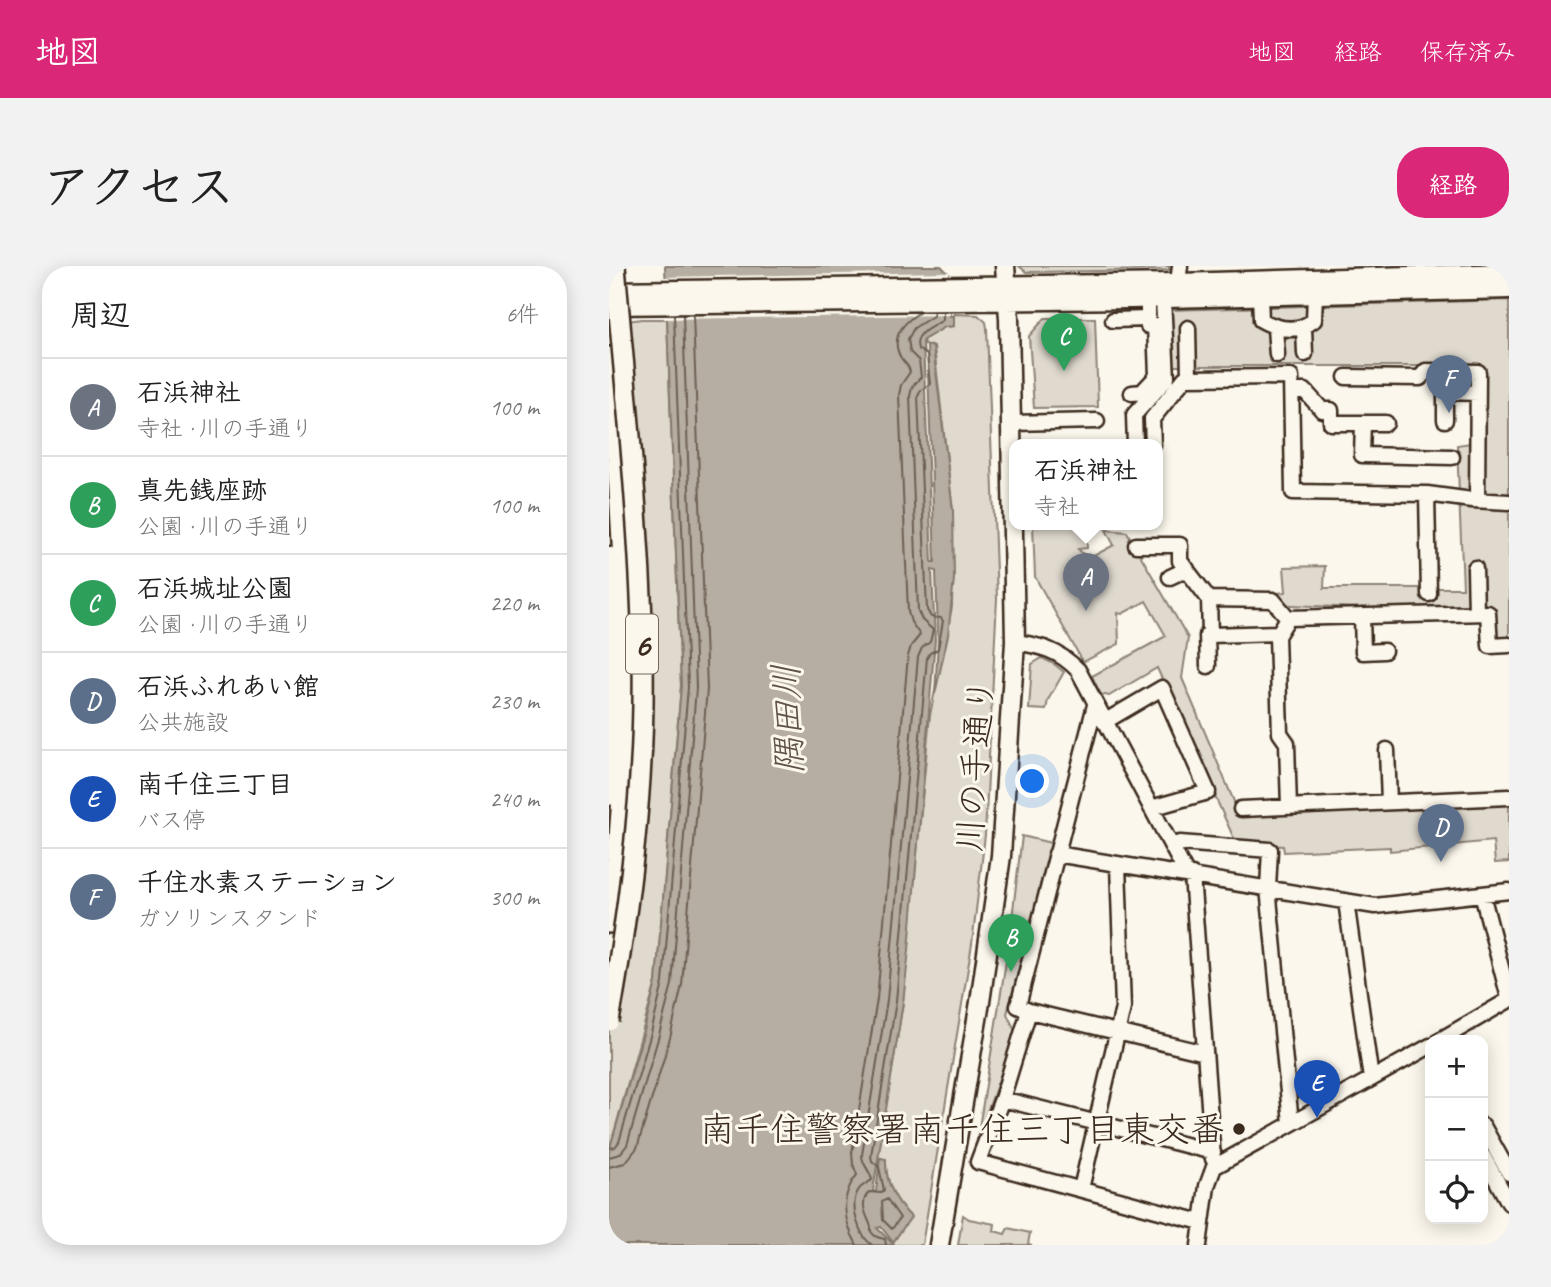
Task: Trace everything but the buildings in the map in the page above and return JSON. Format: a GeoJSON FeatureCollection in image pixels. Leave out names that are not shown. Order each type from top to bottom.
{"type":"FeatureCollection","features":[{"type":"Feature","properties":{"kind":"highway","name":"6"},"geometry":{"type":"LineString","coordinates":[[609,1021],[631,883],[637,826],[643,663],[639,573],[615,266]]}},
{"type":"Feature","properties":{"kind":"highway","name":"6"},"geometry":{"type":"LineString","coordinates":[[609,357],[624,574],[626,722],[619,835],[609,923]]}},
{"type":"Feature","properties":{"kind":"main road","name":"川の手通り"},"geometry":{"type":"LineString","coordinates":[[1005,266],[1011,439]]}},
{"type":"Feature","properties":{"kind":"main road"},"geometry":{"type":"LineString","coordinates":[[1008,292],[1113,299],[1156,298],[1264,281],[1386,272],[1479,270],[1509,273]]}},
{"type":"Feature","properties":{"kind":"main road"},"geometry":{"type":"LineString","coordinates":[[609,291],[638,297],[1008,292],[1179,275],[1264,281],[1315,294],[1509,289]]}},
{"type":"Feature","properties":{"kind":"main road"},"geometry":{"type":"LineString","coordinates":[[609,305],[638,297]]}},
{"type":"Feature","properties":{"kind":"main road","name":"川の手通り"},"geometry":{"type":"LineString","coordinates":[[939,1245],[996,897],[1015,642],[1013,530]]}},
{"type":"Feature","properties":{"kind":"street"},"geometry":{"type":"LineString","coordinates":[[1264,281],[1261,320],[1275,328],[1304,328],[1314,320],[1315,294]]}},
{"type":"Feature","properties":{"kind":"street"},"geometry":{"type":"LineString","coordinates":[[1132,393],[1142,392],[1157,376],[1155,325],[1148,326],[1156,298]]}},
{"type":"Feature","properties":{"kind":"street"},"geometry":{"type":"LineString","coordinates":[[1135,439],[1134,415],[1167,378],[1156,298]]}},
{"type":"Feature","properties":{"kind":"street"},"geometry":{"type":"LineString","coordinates":[[1113,299],[1113,324],[1148,319]]}},
{"type":"Feature","properties":{"kind":"street"},"geometry":{"type":"LineString","coordinates":[[1188,328],[1189,378]]}},
{"type":"Feature","properties":{"kind":"street"},"geometry":{"type":"LineString","coordinates":[[1275,328],[1277,355]]}},
{"type":"Feature","properties":{"kind":"street"},"geometry":{"type":"LineString","coordinates":[[1304,328],[1305,354]]}},
{"type":"Feature","properties":{"kind":"street"},"geometry":{"type":"LineString","coordinates":[[1346,377],[1420,378],[1426,371],[1478,372],[1477,500]]}},
{"type":"Feature","properties":{"kind":"street"},"geometry":{"type":"LineString","coordinates":[[1153,439],[1152,419],[1185,378],[1291,377],[1293,492],[1427,494],[1509,502]]}},
{"type":"Feature","properties":{"kind":"street"},"geometry":{"type":"LineString","coordinates":[[1292,391],[1305,391],[1322,410],[1331,410],[1331,422],[1386,423]]}},
{"type":"Feature","properties":{"kind":"street"},"geometry":{"type":"LineString","coordinates":[[1445,420],[1445,392],[1478,393]]}},
{"type":"Feature","properties":{"kind":"street"},"geometry":{"type":"LineString","coordinates":[[1011,423],[1097,421]]}},
{"type":"Feature","properties":{"kind":"street"},"geometry":{"type":"LineString","coordinates":[[1363,423],[1361,455],[1452,457]]}},
{"type":"Feature","properties":{"kind":"street"},"geometry":{"type":"LineString","coordinates":[[1427,494],[1429,594]]}},
{"type":"Feature","properties":{"kind":"street"},"geometry":{"type":"LineString","coordinates":[[1136,545],[1179,545],[1180,561],[1209,599],[1210,635]]}},
{"type":"Feature","properties":{"kind":"street"},"geometry":{"type":"LineString","coordinates":[[609,554],[614,611],[613,733],[609,798]]}},
{"type":"Feature","properties":{"kind":"street"},"geometry":{"type":"LineString","coordinates":[[1475,568],[1476,613]]}},
{"type":"Feature","properties":{"kind":"street"},"geometry":{"type":"LineString","coordinates":[[1170,577],[1187,569]]}},
{"type":"Feature","properties":{"kind":"street"},"geometry":{"type":"LineString","coordinates":[[1209,599],[1273,600],[1288,618]]}},
{"type":"Feature","properties":{"kind":"street"},"geometry":{"type":"LineString","coordinates":[[1288,618],[1488,613],[1490,646],[1509,645]]}},
{"type":"Feature","properties":{"kind":"street"},"geometry":{"type":"LineString","coordinates":[[1362,616],[1363,652],[1384,652]]}},
{"type":"Feature","properties":{"kind":"street"},"geometry":{"type":"LineString","coordinates":[[1288,618],[1278,633],[1280,733],[1287,743],[1289,807]]}},
{"type":"Feature","properties":{"kind":"street"},"geometry":{"type":"LineString","coordinates":[[1208,666],[1207,635],[1278,633]]}},
{"type":"Feature","properties":{"kind":"street"},"geometry":{"type":"LineString","coordinates":[[1015,642],[1037,645],[1063,655],[1078,670],[1189,875],[1214,1167],[1208,1180],[1199,1245]]}},
{"type":"Feature","properties":{"kind":"street"},"geometry":{"type":"LineString","coordinates":[[1104,722],[1161,688],[1208,792],[1151,807]]}},
{"type":"Feature","properties":{"kind":"street"},"geometry":{"type":"LineString","coordinates":[[1095,705],[1018,1006],[1029,1012],[1205,1053]]}},
{"type":"Feature","properties":{"kind":"street"},"geometry":{"type":"LineString","coordinates":[[1387,750],[1389,802]]}},
{"type":"Feature","properties":{"kind":"street"},"geometry":{"type":"LineString","coordinates":[[1241,809],[1509,797]]}},
{"type":"Feature","properties":{"kind":"street"},"geometry":{"type":"LineString","coordinates":[[1172,845],[1270,850],[1268,888],[1291,1123]]}},
{"type":"Feature","properties":{"kind":"street"},"geometry":{"type":"LineString","coordinates":[[1056,854],[1375,906],[1509,891]]}},
{"type":"Feature","properties":{"kind":"street"},"geometry":{"type":"LineString","coordinates":[[1081,1189],[1123,1008],[1118,865]]}},
{"type":"Feature","properties":{"kind":"street"},"geometry":{"type":"LineString","coordinates":[[1448,1035],[1509,999],[1482,894]]}},
{"type":"Feature","properties":{"kind":"street"},"geometry":{"type":"LineString","coordinates":[[1346,901],[1371,1079]]}},
{"type":"Feature","properties":{"kind":"street"},"geometry":{"type":"LineString","coordinates":[[1029,1012],[1002,1099],[978,1162],[1202,1222]]}},
{"type":"Feature","properties":{"kind":"street"},"geometry":{"type":"LineString","coordinates":[[1214,1167],[1425,1049]]}},
{"type":"Feature","properties":{"kind":"street"},"geometry":{"type":"LineString","coordinates":[[1002,1099],[1213,1152]]}},
{"type":"Feature","properties":{"kind":"street"},"geometry":{"type":"LineString","coordinates":[[1488,1135],[1509,1173]]}},
{"type":"Feature","properties":{"kind":"street"},"geometry":{"type":"LineString","coordinates":[[1486,1161],[1509,1203]]}},
{"type":"Feature","properties":{"kind":"shaded area"},"geometry":{"type":"Polygon","coordinates":[[[1019,266],[1169,266],[1169,270],[1026,272],[1019,266]]]}},
{"type":"Feature","properties":{"kind":"shaded area"},"geometry":{"type":"Polygon","coordinates":[[[1509,300],[1509,640],[1496,641],[1491,614],[1270,604],[1270,594],[1286,592],[1284,567],[1325,566],[1324,588],[1463,588],[1457,445],[1471,443],[1472,366],[1174,366],[1171,310],[1509,300]]]}},
{"type":"Feature","properties":{"kind":"shaded area"},"geometry":{"type":"Polygon","coordinates":[[[954,314],[978,315],[986,322],[987,328],[997,599],[985,835],[972,944],[922,1245],[894,1245],[892,1244],[910,1217],[892,1191],[886,1160],[878,1157],[903,1002],[930,715],[952,607],[953,511],[934,347],[924,344],[923,340],[945,327],[954,326],[954,314]]]}},
{"type":"Feature","properties":{"kind":"shaded area"},"geometry":{"type":"Polygon","coordinates":[[[1045,318],[1095,318],[1098,407],[1034,408],[1029,336],[1045,318]]]}},
{"type":"Feature","properties":{"kind":"shaded area"},"geometry":{"type":"Polygon","coordinates":[[[667,319],[681,686],[656,982],[609,1151],[609,982],[618,925],[615,323],[667,319]]]}},
{"type":"Feature","properties":{"kind":"shaded area"},"geometry":{"type":"Polygon","coordinates":[[[1033,530],[1086,530],[1087,548],[1078,549],[1088,559],[1114,545],[1106,530],[1127,532],[1188,638],[1182,678],[1238,811],[1509,804],[1509,862],[1495,863],[1493,841],[1390,851],[1390,847],[1284,852],[1283,846],[1236,843],[1157,668],[1109,696],[1100,694],[1092,676],[1166,636],[1146,601],[1122,614],[1118,613],[1119,644],[1083,662],[1035,577],[1033,530]]]}},
{"type":"Feature","properties":{"kind":"shaded area"},"geometry":{"type":"Polygon","coordinates":[[[1042,658],[1064,672],[1048,700],[1046,710],[1029,709],[1032,664],[1042,658]]]}},
{"type":"Feature","properties":{"kind":"shaded area"},"geometry":{"type":"Polygon","coordinates":[[[1022,836],[1051,843],[1007,1014],[1016,1032],[977,1140],[1009,943],[1022,836]]]}},
{"type":"Feature","properties":{"kind":"shaded area"},"geometry":{"type":"Polygon","coordinates":[[[963,1215],[969,1219],[995,1224],[994,1231],[1005,1234],[1008,1228],[1030,1233],[1028,1244],[1032,1245],[958,1245],[963,1215]]]}},
{"type":"Feature","properties":{"kind":"water","name":"隅田川"},"geometry":{"type":"Polygon","coordinates":[[[665,266],[941,266],[949,274],[950,316],[954,316],[954,326],[945,327],[923,340],[932,562],[935,562],[927,345],[933,347],[953,511],[954,579],[948,635],[935,694],[938,640],[936,571],[932,570],[935,640],[909,950],[873,1191],[876,1192],[880,1158],[886,1159],[887,1176],[892,1191],[911,1217],[893,1242],[881,1227],[877,1228],[894,1245],[609,1245],[609,1151],[656,982],[681,686],[665,266]]]}},
{"type":"Feature","properties":{"kind":"pier"},"geometry":{"type":"Polygon","coordinates":[[[949,272],[950,315],[664,319],[662,277],[949,272]]]}},
{"type":"Feature","properties":{"kind":"place","name":"石浜城址公園"},"geometry":{"type":"Point","coordinates":[1064,371]}},
{"type":"Feature","properties":{"kind":"place","name":"千住水素ステーション"},"geometry":{"type":"Point","coordinates":[1449,413]}},
{"type":"Feature","properties":{"kind":"place","name":"石浜神社"},"geometry":{"type":"Point","coordinates":[1086,611]}},
{"type":"Feature","properties":{"kind":"place","name":"石浜ふれあい館"},"geometry":{"type":"Point","coordinates":[1441,862]}},
{"type":"Feature","properties":{"kind":"place","name":"真先銭座跡"},"geometry":{"type":"Point","coordinates":[1011,972]}},
{"type":"Feature","properties":{"kind":"place","name":"南千住三丁目"},"geometry":{"type":"Point","coordinates":[1317,1118]}},
{"type":"Feature","properties":{"kind":"place","name":"南千住警察署南千住三丁目東交番"},"geometry":{"type":"Point","coordinates":[1239,1129]}}]}
